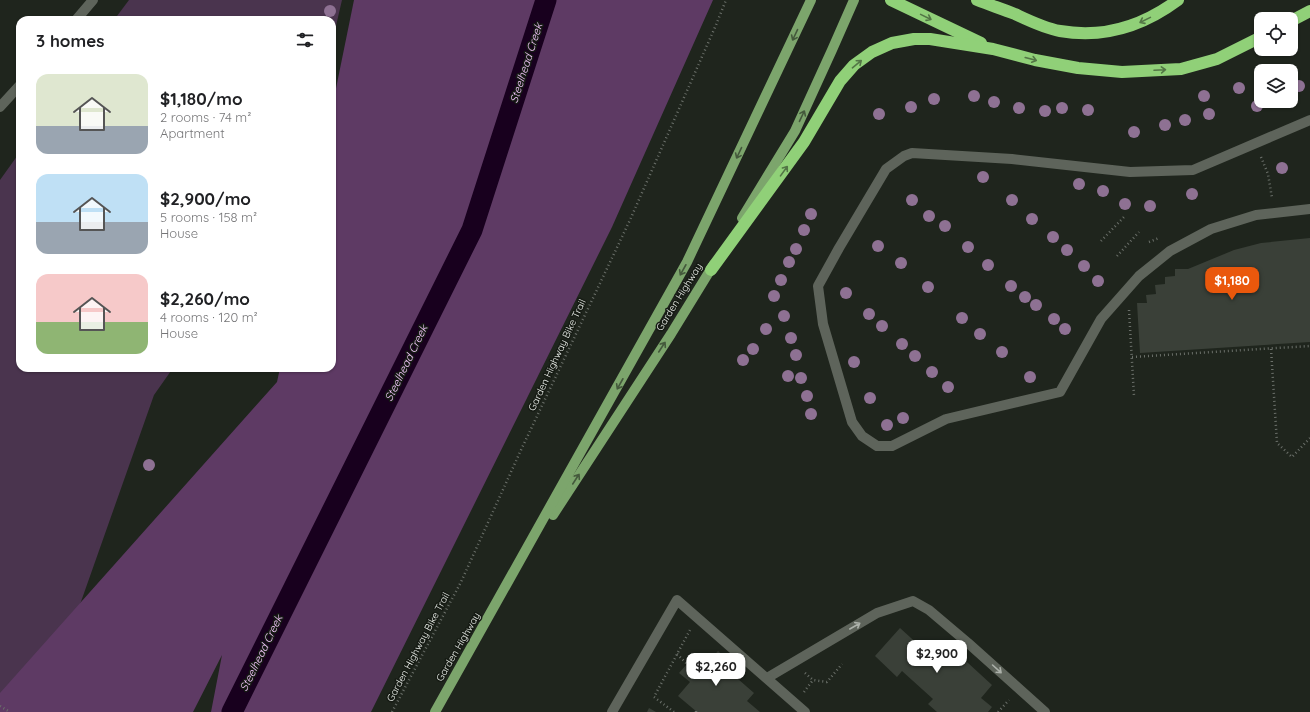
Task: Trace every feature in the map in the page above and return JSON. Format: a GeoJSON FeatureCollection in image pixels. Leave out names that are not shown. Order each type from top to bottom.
{"type":"FeatureCollection","features":[{"type":"Feature","properties":{"kind":"highway"},"geometry":{"type":"LineString","coordinates":[[891,0],[993,49]]}},
{"type":"Feature","properties":{"kind":"highway"},"geometry":{"type":"LineString","coordinates":[[977,0],[1016,15],[1032,23],[1060,31],[1089,34],[1108,32],[1136,24],[1162,12],[1178,0]]}},
{"type":"Feature","properties":{"kind":"highway"},"geometry":{"type":"LineString","coordinates":[[994,0],[1016,15]]}},
{"type":"Feature","properties":{"kind":"highway"},"geometry":{"type":"LineString","coordinates":[[1298,17],[1310,11]]}},
{"type":"Feature","properties":{"kind":"highway"},"geometry":{"type":"LineString","coordinates":[[711,270],[804,142],[840,81],[854,65],[872,52],[892,43],[914,39],[930,39],[993,49],[1035,60],[1071,67],[1122,72],[1181,69],[1217,59],[1254,40]]}},
{"type":"Feature","properties":{"kind":"main road","name":"Garden Highway"},"geometry":{"type":"LineString","coordinates":[[435,712],[688,262],[811,0]]}},
{"type":"Feature","properties":{"kind":"main road","name":"Garden Highway"},"geometry":{"type":"LineString","coordinates":[[502,594],[667,340],[795,131],[854,0]]}},
{"type":"Feature","properties":{"kind":"street"},"geometry":{"type":"LineString","coordinates":[[79,16],[93,0]]}},
{"type":"Feature","properties":{"kind":"street"},"geometry":{"type":"LineString","coordinates":[[0,107],[16,89]]}},
{"type":"Feature","properties":{"kind":"street"},"geometry":{"type":"LineString","coordinates":[[1310,120],[1193,170],[1130,172],[1012,158],[912,153],[904,156],[886,169],[818,286],[823,324],[852,422],[862,436],[877,446],[892,446],[946,419],[1060,392],[1101,319],[1139,276],[1170,251],[1211,229],[1256,215],[1310,209]]}},
{"type":"Feature","properties":{"kind":"street"},"geometry":{"type":"LineString","coordinates":[[612,712],[677,600],[805,712]]}},
{"type":"Feature","properties":{"kind":"street"},"geometry":{"type":"LineString","coordinates":[[767,678],[877,613],[913,601],[929,610],[1045,712]]}},
{"type":"Feature","properties":{"kind":"path","name":"Garden Highway Bike Trail"},"geometry":{"type":"LineString","coordinates":[[392,712],[461,582],[521,450],[630,220],[726,0]]}},
{"type":"Feature","properties":{"kind":"path"},"geometry":{"type":"LineString","coordinates":[[1268,174],[1269,182]]}},
{"type":"Feature","properties":{"kind":"path"},"geometry":{"type":"LineString","coordinates":[[1101,241],[1124,217]]}},
{"type":"Feature","properties":{"kind":"path"},"geometry":{"type":"LineString","coordinates":[[1117,256],[1139,232]]}},
{"type":"Feature","properties":{"kind":"path"},"geometry":{"type":"LineString","coordinates":[[1149,242],[1162,237]]}},
{"type":"Feature","properties":{"kind":"path"},"geometry":{"type":"LineString","coordinates":[[1129,303],[1134,396]]}},
{"type":"Feature","properties":{"kind":"path"},"geometry":{"type":"LineString","coordinates":[[1132,357],[1310,346]]}},
{"type":"Feature","properties":{"kind":"path"},"geometry":{"type":"LineString","coordinates":[[1271,348],[1277,443],[1292,457],[1310,438]]}},
{"type":"Feature","properties":{"kind":"path"},"geometry":{"type":"LineString","coordinates":[[673,712],[654,697],[689,631],[698,618]]}},
{"type":"Feature","properties":{"kind":"path"},"geometry":{"type":"LineString","coordinates":[[677,654],[687,664]]}},
{"type":"Feature","properties":{"kind":"path"},"geometry":{"type":"LineString","coordinates":[[794,662],[813,680],[827,682],[842,664]]}},
{"type":"Feature","properties":{"kind":"path"},"geometry":{"type":"LineString","coordinates":[[998,712],[1009,700]]}},
{"type":"Feature","properties":{"kind":"path"},"geometry":{"type":"LineString","coordinates":[[0,706],[10,712]]}},
{"type":"Feature","properties":{"kind":"shaded area"},"geometry":{"type":"Polygon","coordinates":[[[129,0],[342,0],[336,26],[336,16],[117,16],[129,0]]]}},
{"type":"Feature","properties":{"kind":"shaded area"},"geometry":{"type":"Polygon","coordinates":[[[354,0],[713,0],[612,227],[371,712],[211,712],[222,655],[193,712],[0,712],[0,693],[277,382],[279,372],[336,372],[336,88],[354,0]]]}},
{"type":"Feature","properties":{"kind":"shaded area"},"geometry":{"type":"Polygon","coordinates":[[[16,158],[16,372],[170,372],[154,395],[42,712],[0,712],[0,180],[16,158]]]}},
{"type":"Feature","properties":{"kind":"building"},"geometry":{"type":"Polygon","coordinates":[[[1310,238],[1310,342],[1140,353],[1137,303],[1147,303],[1146,295],[1156,294],[1155,285],[1165,284],[1165,277],[1175,276],[1175,269],[1188,269],[1234,250],[1261,243],[1310,238]]]}},
{"type":"Feature","properties":{"kind":"building"},"geometry":{"type":"Polygon","coordinates":[[[900,628],[922,648],[929,641],[936,647],[943,640],[992,685],[981,698],[992,707],[988,712],[937,712],[928,704],[933,699],[902,671],[897,677],[875,656],[900,628]]]}},
{"type":"Feature","properties":{"kind":"building"},"geometry":{"type":"Polygon","coordinates":[[[718,651],[743,673],[738,679],[754,693],[747,701],[760,712],[697,712],[678,696],[690,682],[679,673],[687,664],[696,655],[706,664],[718,651]]]}},
{"type":"Feature","properties":{"kind":"building"},"geometry":{"type":"Polygon","coordinates":[[[649,708],[656,712],[647,712],[649,708]]]}},
{"type":"Feature","properties":{"kind":"waterway","name":"Steelhead Creek"},"geometry":{"type":"LineString","coordinates":[[232,712],[472,230],[546,0]]}}]}
